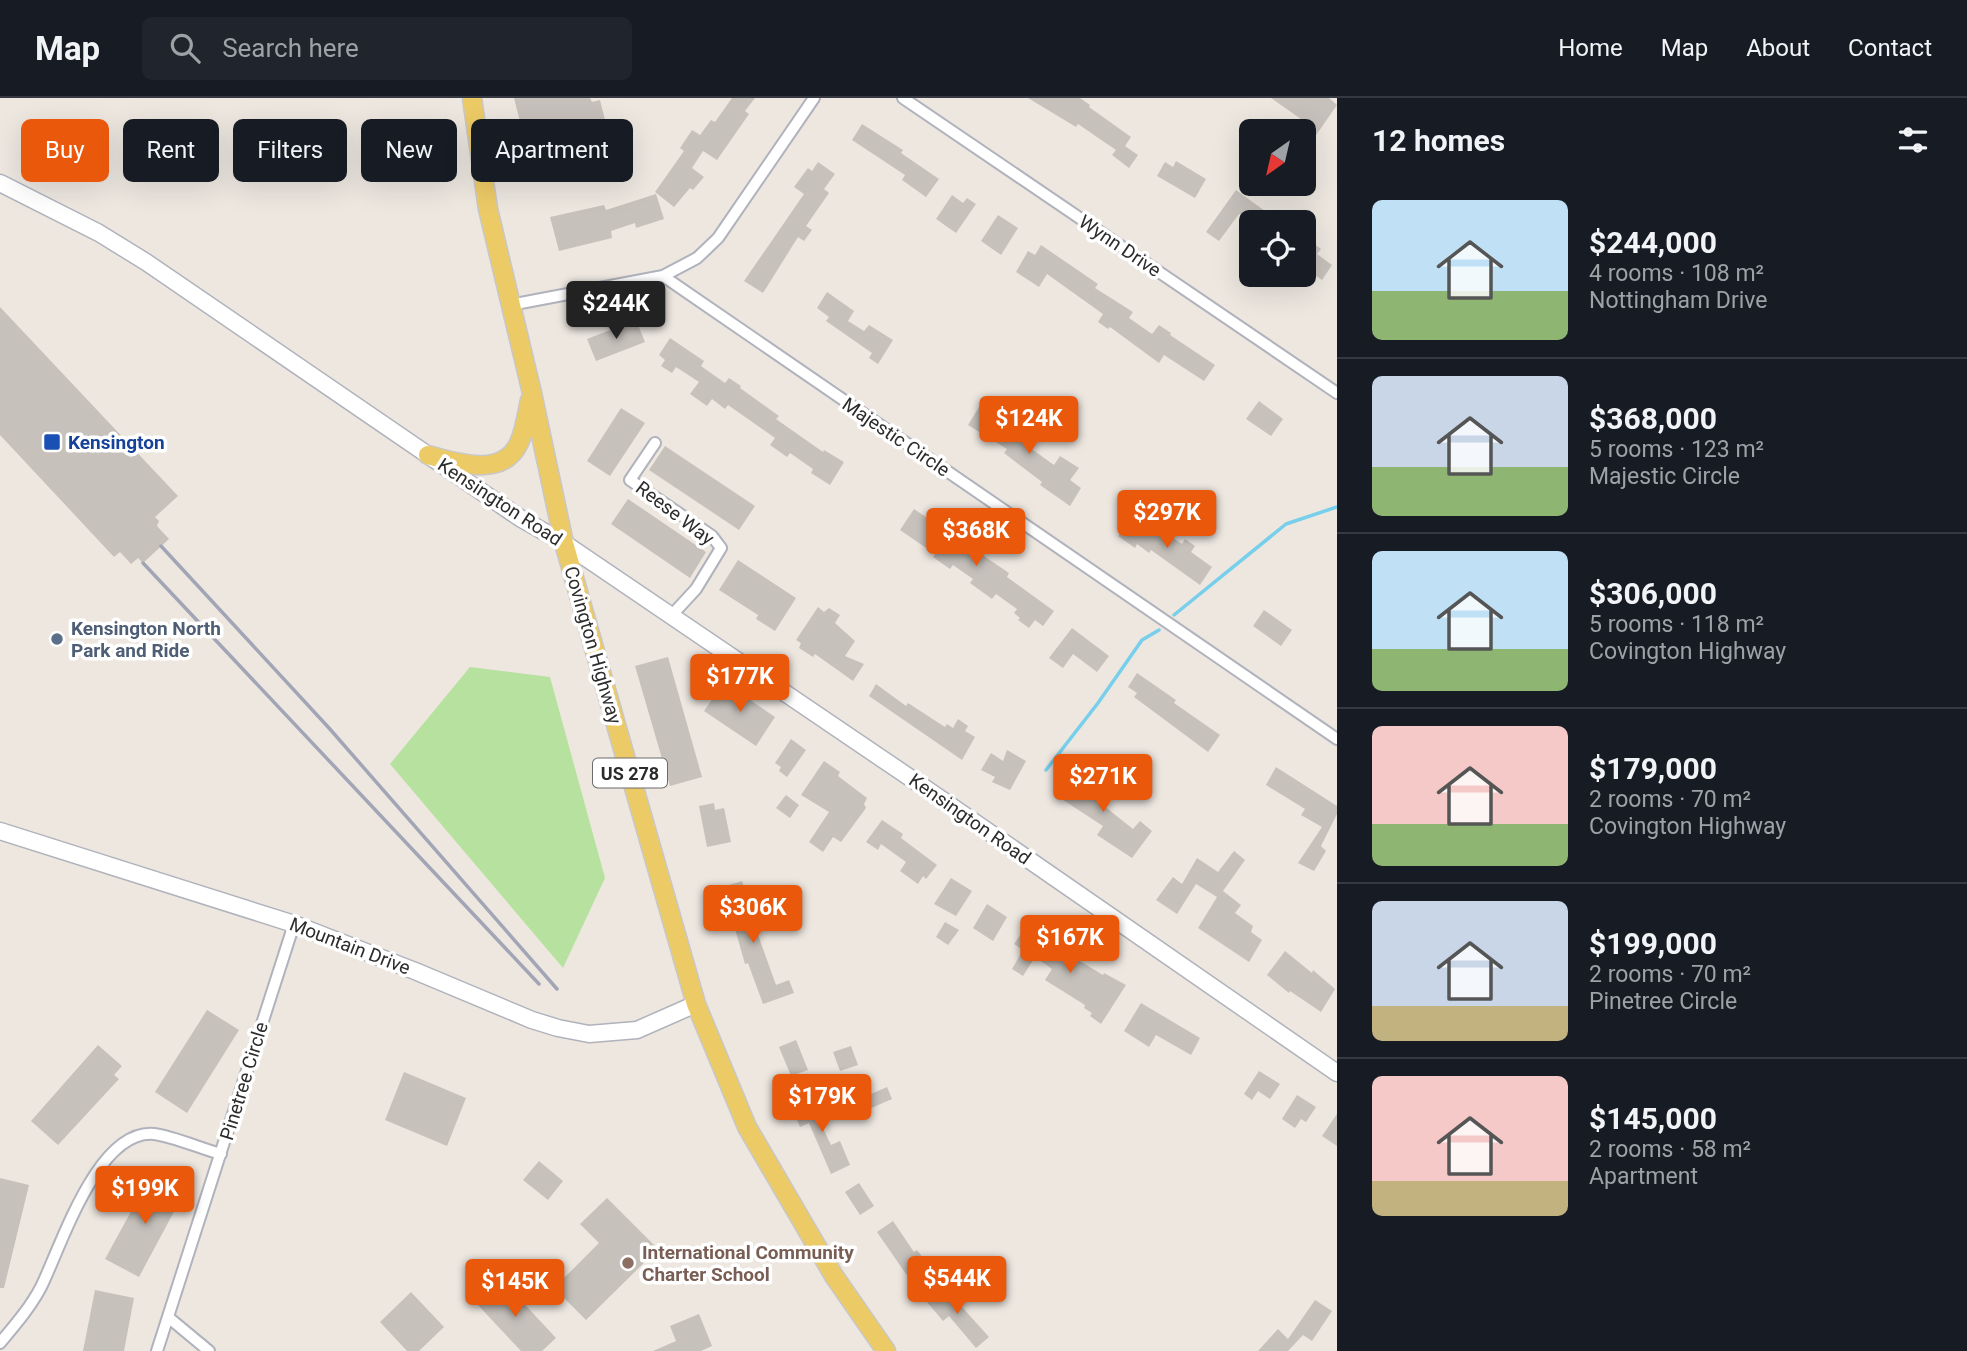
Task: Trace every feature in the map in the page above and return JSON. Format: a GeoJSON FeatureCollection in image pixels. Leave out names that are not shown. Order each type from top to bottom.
{"type":"FeatureCollection","features":[{"type":"Feature","properties":{"kind":"main road","name":"Covington Highway"},"geometry":{"type":"LineString","coordinates":[[472,98],[488,209],[564,543],[696,1004],[747,1127],[879,1348]]}},
{"type":"Feature","properties":{"kind":"main road"},"geometry":{"type":"LineString","coordinates":[[428,456],[483,466],[503,461],[514,452],[521,440],[532,393]]}},
{"type":"Feature","properties":{"kind":"street"},"geometry":{"type":"LineString","coordinates":[[510,305],[663,276],[697,258],[718,238],[814,98]]}},
{"type":"Feature","properties":{"kind":"street","name":"Wynn Drive"},"geometry":{"type":"LineString","coordinates":[[903,98],[1337,393]]}},
{"type":"Feature","properties":{"kind":"street","name":"Kensington Road"},"geometry":{"type":"LineString","coordinates":[[0,183],[99,233],[146,262],[428,456],[520,518],[564,543],[929,790],[1337,1073]]}},
{"type":"Feature","properties":{"kind":"street","name":"Majestic Circle"},"geometry":{"type":"LineString","coordinates":[[663,276],[1337,739]]}},
{"type":"Feature","properties":{"kind":"street","name":"Reese Way"},"geometry":{"type":"LineString","coordinates":[[655,443],[630,480],[712,536],[721,548],[696,589],[671,616]]}},
{"type":"Feature","properties":{"kind":"street","name":"Mountain Drive"},"geometry":{"type":"LineString","coordinates":[[0,831],[294,924],[532,1020],[570,1031],[589,1034],[637,1030],[696,1004]]}},
{"type":"Feature","properties":{"kind":"street","name":"Pinetree Circle"},"geometry":{"type":"LineString","coordinates":[[157,1351],[294,924]]}},
{"type":"Feature","properties":{"kind":"street"},"geometry":{"type":"LineString","coordinates":[[0,1343],[25,1314],[41,1288],[64,1234],[97,1170],[121,1145],[132,1138],[153,1134],[221,1154]]}},
{"type":"Feature","properties":{"kind":"street"},"geometry":{"type":"LineString","coordinates":[[168,1317],[209,1351]]}},
{"type":"Feature","properties":{"kind":"green space"},"geometry":{"type":"Polygon","coordinates":[[[470,667],[550,677],[605,878],[563,968],[390,764],[470,667]]]}},
{"type":"Feature","properties":{"kind":"building"},"geometry":{"type":"Polygon","coordinates":[[[514,98],[590,98],[592,102],[600,100],[605,119],[519,119],[514,98]]]}},
{"type":"Feature","properties":{"kind":"building"},"geometry":{"type":"Polygon","coordinates":[[[732,98],[755,98],[745,111],[749,114],[717,160],[703,151],[692,168],[704,177],[693,190],[690,188],[674,207],[655,192],[684,151],[680,148],[692,130],[700,135],[711,120],[715,122],[732,98]]]}},
{"type":"Feature","properties":{"kind":"building"},"geometry":{"type":"Polygon","coordinates":[[[1028,98],[1080,98],[1131,137],[1125,146],[1138,155],[1129,168],[1112,155],[1116,150],[1078,124],[1076,127],[1028,98]]]}},
{"type":"Feature","properties":{"kind":"building"},"geometry":{"type":"Polygon","coordinates":[[[1271,98],[1329,98],[1337,105],[1316,135],[1316,119],[1301,119],[1271,98]]]}},
{"type":"Feature","properties":{"kind":"building"},"geometry":{"type":"Polygon","coordinates":[[[862,124],[903,150],[901,153],[939,179],[926,197],[902,180],[905,175],[852,140],[862,124]]]}},
{"type":"Feature","properties":{"kind":"building"},"geometry":{"type":"Polygon","coordinates":[[[1176,161],[1206,179],[1195,198],[1157,176],[1165,162],[1173,167],[1176,161]]]}},
{"type":"Feature","properties":{"kind":"building"},"geometry":{"type":"Polygon","coordinates":[[[818,162],[835,174],[824,189],[829,193],[806,226],[812,230],[804,241],[798,237],[763,293],[744,281],[804,194],[794,187],[808,168],[812,171],[818,162]]]}},
{"type":"Feature","properties":{"kind":"building"},"geometry":{"type":"Polygon","coordinates":[[[1236,190],[1239,196],[1244,196],[1264,210],[1239,210],[1239,214],[1219,241],[1206,232],[1236,190]]]}},
{"type":"Feature","properties":{"kind":"building"},"geometry":{"type":"Polygon","coordinates":[[[656,194],[664,219],[636,228],[635,223],[611,231],[612,238],[559,251],[550,217],[604,205],[606,210],[656,194]]]}},
{"type":"Feature","properties":{"kind":"building"},"geometry":{"type":"Polygon","coordinates":[[[952,195],[963,203],[967,198],[976,204],[956,233],[936,219],[952,195]]]}},
{"type":"Feature","properties":{"kind":"building"},"geometry":{"type":"Polygon","coordinates":[[[998,215],[1018,228],[1001,255],[981,241],[998,215]]]}},
{"type":"Feature","properties":{"kind":"building"},"geometry":{"type":"Polygon","coordinates":[[[1041,245],[1098,284],[1095,288],[1133,312],[1129,318],[1152,334],[1159,325],[1215,365],[1204,381],[1164,355],[1159,363],[1110,327],[1108,329],[1098,322],[1103,314],[1047,274],[1039,287],[1016,272],[1028,251],[1035,255],[1041,245]]]}},
{"type":"Feature","properties":{"kind":"building"},"geometry":{"type":"Polygon","coordinates":[[[1316,245],[1321,249],[1317,254],[1332,265],[1322,280],[1316,276],[1316,245]]]}},
{"type":"Feature","properties":{"kind":"building"},"geometry":{"type":"Polygon","coordinates":[[[827,292],[854,311],[848,321],[864,331],[869,325],[893,340],[878,364],[869,358],[872,353],[826,321],[829,317],[817,308],[827,292]]]}},
{"type":"Feature","properties":{"kind":"building"},"geometry":{"type":"Polygon","coordinates":[[[0,307],[178,496],[155,517],[159,521],[157,526],[169,539],[143,563],[138,558],[131,564],[120,552],[114,557],[0,435],[0,307]]]}},
{"type":"Feature","properties":{"kind":"building"},"geometry":{"type":"Polygon","coordinates":[[[636,320],[645,342],[596,361],[587,339],[636,320]]]}},
{"type":"Feature","properties":{"kind":"building"},"geometry":{"type":"Polygon","coordinates":[[[670,338],[704,361],[701,366],[725,383],[729,378],[741,386],[740,388],[779,416],[776,419],[823,452],[824,450],[844,462],[830,485],[811,473],[813,469],[790,453],[787,457],[770,445],[775,438],[728,405],[725,409],[712,399],[707,406],[690,394],[699,382],[676,367],[672,373],[661,366],[665,360],[659,355],[670,338]]]}},
{"type":"Feature","properties":{"kind":"building"},"geometry":{"type":"Polygon","coordinates":[[[1259,401],[1283,419],[1271,436],[1246,419],[1259,401]]]}},
{"type":"Feature","properties":{"kind":"building"},"geometry":{"type":"Polygon","coordinates":[[[981,404],[1009,422],[1005,430],[1054,465],[1060,456],[1079,468],[1070,480],[1081,488],[1070,506],[1040,485],[1042,482],[1004,453],[1007,449],[968,425],[981,404]]]}},
{"type":"Feature","properties":{"kind":"building"},"geometry":{"type":"Polygon","coordinates":[[[621,408],[645,423],[610,476],[587,461],[621,408]]]}},
{"type":"Feature","properties":{"kind":"building"},"geometry":{"type":"Polygon","coordinates":[[[665,446],[755,506],[739,530],[649,470],[665,446]]]}},
{"type":"Feature","properties":{"kind":"building"},"geometry":{"type":"Polygon","coordinates":[[[628,499],[706,552],[690,578],[611,524],[628,499]]]}},
{"type":"Feature","properties":{"kind":"building"},"geometry":{"type":"Polygon","coordinates":[[[914,509],[1009,573],[1007,577],[1054,611],[1043,626],[1035,620],[1029,628],[1018,620],[1020,618],[1014,613],[1017,609],[996,594],[992,599],[970,583],[973,579],[953,565],[950,569],[933,557],[935,554],[900,530],[914,509]]]}},
{"type":"Feature","properties":{"kind":"building"},"geometry":{"type":"Polygon","coordinates":[[[1132,517],[1169,543],[1173,538],[1182,544],[1185,539],[1195,546],[1191,552],[1212,567],[1200,585],[1151,550],[1149,553],[1137,544],[1135,548],[1118,536],[1132,517]]]}},
{"type":"Feature","properties":{"kind":"building"},"geometry":{"type":"Polygon","coordinates":[[[738,560],[796,598],[775,631],[756,619],[758,615],[719,590],[738,560]]]}},
{"type":"Feature","properties":{"kind":"building"},"geometry":{"type":"Polygon","coordinates":[[[818,607],[824,612],[829,608],[840,615],[835,623],[855,641],[845,656],[864,664],[853,681],[815,654],[813,657],[799,648],[801,643],[796,640],[818,607]]]}},
{"type":"Feature","properties":{"kind":"building"},"geometry":{"type":"Polygon","coordinates":[[[1264,610],[1292,630],[1281,646],[1253,626],[1264,610]]]}},
{"type":"Feature","properties":{"kind":"building"},"geometry":{"type":"Polygon","coordinates":[[[1072,628],[1109,656],[1097,672],[1073,654],[1063,668],[1049,658],[1072,628]]]}},
{"type":"Feature","properties":{"kind":"building"},"geometry":{"type":"Polygon","coordinates":[[[668,657],[702,777],[670,786],[635,666],[668,657]]]}},
{"type":"Feature","properties":{"kind":"building"},"geometry":{"type":"Polygon","coordinates":[[[1137,673],[1220,735],[1208,752],[1134,697],[1137,693],[1128,687],[1137,673]]]}},
{"type":"Feature","properties":{"kind":"building"},"geometry":{"type":"Polygon","coordinates":[[[724,682],[775,717],[756,746],[704,711],[724,682]]]}},
{"type":"Feature","properties":{"kind":"building"},"geometry":{"type":"Polygon","coordinates":[[[876,684],[906,706],[908,703],[945,727],[947,724],[953,728],[958,719],[968,726],[965,731],[975,737],[962,760],[869,696],[876,684]]]}},
{"type":"Feature","properties":{"kind":"building"},"geometry":{"type":"Polygon","coordinates":[[[791,739],[806,750],[787,777],[779,771],[781,767],[775,763],[791,739]]]}},
{"type":"Feature","properties":{"kind":"building"},"geometry":{"type":"Polygon","coordinates":[[[1007,750],[1026,761],[1010,790],[992,782],[995,777],[981,770],[991,753],[1003,761],[1007,750]]]}},
{"type":"Feature","properties":{"kind":"building"},"geometry":{"type":"Polygon","coordinates":[[[824,761],[840,772],[838,776],[867,798],[864,804],[866,808],[841,842],[833,837],[823,852],[809,842],[829,812],[801,795],[824,761]]]}},
{"type":"Feature","properties":{"kind":"building"},"geometry":{"type":"Polygon","coordinates":[[[1276,767],[1337,806],[1337,814],[1321,846],[1326,851],[1314,871],[1298,863],[1322,827],[1301,815],[1305,809],[1266,785],[1276,767]]]}},
{"type":"Feature","properties":{"kind":"building"},"geometry":{"type":"Polygon","coordinates":[[[1081,774],[1090,782],[1096,774],[1110,783],[1099,802],[1133,829],[1140,821],[1152,831],[1132,858],[1097,835],[1103,826],[1054,794],[1063,778],[1074,785],[1081,774]]]}},
{"type":"Feature","properties":{"kind":"building"},"geometry":{"type":"Polygon","coordinates":[[[786,795],[799,805],[790,818],[776,808],[786,795]]]}},
{"type":"Feature","properties":{"kind":"building"},"geometry":{"type":"Polygon","coordinates":[[[714,803],[715,810],[724,808],[731,842],[707,847],[699,806],[714,803]]]}},
{"type":"Feature","properties":{"kind":"building"},"geometry":{"type":"Polygon","coordinates":[[[882,820],[903,834],[901,838],[937,865],[926,879],[923,876],[918,884],[900,871],[906,862],[881,844],[878,850],[866,842],[882,820]]]}},
{"type":"Feature","properties":{"kind":"building"},"geometry":{"type":"Polygon","coordinates":[[[1234,851],[1245,860],[1223,891],[1241,905],[1235,913],[1253,926],[1251,932],[1262,940],[1249,962],[1198,928],[1217,897],[1196,884],[1177,914],[1156,900],[1173,877],[1182,884],[1197,858],[1218,872],[1234,851]]]}},
{"type":"Feature","properties":{"kind":"building"},"geometry":{"type":"Polygon","coordinates":[[[951,878],[972,891],[956,916],[934,904],[951,878]]]}},
{"type":"Feature","properties":{"kind":"building"},"geometry":{"type":"Polygon","coordinates":[[[742,881],[751,909],[749,910],[776,985],[789,980],[794,993],[763,1004],[748,963],[745,964],[723,887],[742,881]]]}},
{"type":"Feature","properties":{"kind":"building"},"geometry":{"type":"Polygon","coordinates":[[[987,904],[1007,917],[993,941],[973,928],[987,904]]]}},
{"type":"Feature","properties":{"kind":"building"},"geometry":{"type":"Polygon","coordinates":[[[945,922],[959,930],[948,945],[936,937],[945,922]]]}},
{"type":"Feature","properties":{"kind":"building"},"geometry":{"type":"Polygon","coordinates":[[[1025,928],[1103,975],[1104,973],[1126,985],[1101,1024],[1090,1016],[1092,1013],[1084,1008],[1085,1005],[1045,980],[1052,969],[1035,957],[1023,976],[1012,969],[1023,950],[1014,944],[1025,928]]]}},
{"type":"Feature","properties":{"kind":"building"},"geometry":{"type":"Polygon","coordinates":[[[1285,951],[1335,989],[1321,1012],[1290,991],[1289,993],[1267,975],[1285,951]]]}},
{"type":"Feature","properties":{"kind":"building"},"geometry":{"type":"Polygon","coordinates":[[[1141,1003],[1200,1038],[1191,1055],[1156,1035],[1149,1047],[1124,1031],[1141,1003]]]}},
{"type":"Feature","properties":{"kind":"building"},"geometry":{"type":"Polygon","coordinates":[[[207,1010],[239,1030],[187,1113],[155,1092],[207,1010]]]}},
{"type":"Feature","properties":{"kind":"building"},"geometry":{"type":"Polygon","coordinates":[[[796,1040],[808,1070],[791,1076],[779,1047],[796,1040]]]}},
{"type":"Feature","properties":{"kind":"building"},"geometry":{"type":"Polygon","coordinates":[[[98,1045],[122,1066],[114,1075],[119,1079],[58,1145],[31,1121],[98,1045]]]}},
{"type":"Feature","properties":{"kind":"building"},"geometry":{"type":"Polygon","coordinates":[[[851,1046],[858,1065],[840,1071],[833,1052],[851,1046]]]}},
{"type":"Feature","properties":{"kind":"building"},"geometry":{"type":"Polygon","coordinates":[[[1259,1071],[1280,1084],[1270,1099],[1258,1091],[1252,1100],[1244,1094],[1259,1071]]]}},
{"type":"Feature","properties":{"kind":"building"},"geometry":{"type":"Polygon","coordinates":[[[404,1072],[466,1098],[447,1146],[385,1120],[404,1072]]]}},
{"type":"Feature","properties":{"kind":"building"},"geometry":{"type":"Polygon","coordinates":[[[887,1087],[892,1099],[860,1113],[855,1101],[887,1087]]]}},
{"type":"Feature","properties":{"kind":"building"},"geometry":{"type":"Polygon","coordinates":[[[1297,1095],[1316,1107],[1306,1122],[1301,1119],[1295,1128],[1282,1119],[1297,1095]]]}},
{"type":"Feature","properties":{"kind":"building"},"geometry":{"type":"Polygon","coordinates":[[[818,1097],[829,1121],[821,1124],[831,1145],[840,1141],[850,1165],[831,1174],[809,1123],[800,1127],[794,1113],[800,1111],[798,1106],[818,1097]]]}},
{"type":"Feature","properties":{"kind":"building"},"geometry":{"type":"Polygon","coordinates":[[[1337,1114],[1337,1146],[1322,1136],[1337,1114]]]}},
{"type":"Feature","properties":{"kind":"building"},"geometry":{"type":"Polygon","coordinates":[[[539,1161],[563,1181],[548,1200],[523,1180],[539,1161]]]}},
{"type":"Feature","properties":{"kind":"building"},"geometry":{"type":"Polygon","coordinates":[[[151,1175],[184,1193],[139,1277],[105,1259],[151,1175]]]}},
{"type":"Feature","properties":{"kind":"building"},"geometry":{"type":"Polygon","coordinates":[[[0,1178],[29,1185],[4,1288],[0,1288],[0,1178]]]}},
{"type":"Feature","properties":{"kind":"building"},"geometry":{"type":"Polygon","coordinates":[[[859,1183],[874,1206],[860,1215],[845,1192],[859,1183]]]}},
{"type":"Feature","properties":{"kind":"building"},"geometry":{"type":"Polygon","coordinates":[[[607,1198],[658,1249],[586,1320],[554,1288],[599,1243],[580,1224],[607,1198]]]}},
{"type":"Feature","properties":{"kind":"building"},"geometry":{"type":"Polygon","coordinates":[[[893,1221],[914,1252],[917,1250],[934,1272],[915,1287],[877,1232],[893,1221]]]}},
{"type":"Feature","properties":{"kind":"building"},"geometry":{"type":"Polygon","coordinates":[[[501,1279],[556,1338],[542,1351],[521,1351],[476,1303],[501,1279]]]}},
{"type":"Feature","properties":{"kind":"building"},"geometry":{"type":"Polygon","coordinates":[[[944,1287],[989,1337],[976,1348],[949,1316],[943,1321],[927,1302],[944,1287]]]}},
{"type":"Feature","properties":{"kind":"building"},"geometry":{"type":"Polygon","coordinates":[[[95,1290],[134,1298],[124,1351],[83,1351],[95,1290]]]}},
{"type":"Feature","properties":{"kind":"building"},"geometry":{"type":"Polygon","coordinates":[[[411,1292],[444,1327],[419,1351],[407,1351],[380,1322],[411,1292]]]}},
{"type":"Feature","properties":{"kind":"building"},"geometry":{"type":"Polygon","coordinates":[[[1315,1300],[1332,1311],[1312,1341],[1303,1335],[1288,1351],[1258,1351],[1278,1329],[1288,1339],[1315,1300]]]}},
{"type":"Feature","properties":{"kind":"building"},"geometry":{"type":"Polygon","coordinates":[[[699,1314],[712,1346],[701,1351],[653,1351],[676,1341],[670,1326],[699,1314]]]}},
{"type":"Feature","properties":{"kind":"waterway"},"geometry":{"type":"LineString","coordinates":[[1174,615],[1286,524],[1337,507]]}},
{"type":"Feature","properties":{"kind":"waterway"},"geometry":{"type":"LineString","coordinates":[[1046,770],[1142,640],[1159,630]]}},
{"type":"Feature","properties":{"kind":"railway"},"geometry":{"type":"LineString","coordinates":[[161,546],[329,728],[557,989]]}},
{"type":"Feature","properties":{"kind":"railway"},"geometry":{"type":"LineString","coordinates":[[143,563],[539,984]]}},
{"type":"Feature","properties":{"kind":"place","name":"Kensington"},"geometry":{"type":"Point","coordinates":[52,442]}},
{"type":"Feature","properties":{"kind":"place","name":"Kensington North Park and Ride"},"geometry":{"type":"Point","coordinates":[57,639]}},
{"type":"Feature","properties":{"kind":"place","name":"International Community Charter School"},"geometry":{"type":"Point","coordinates":[628,1263]}}]}
